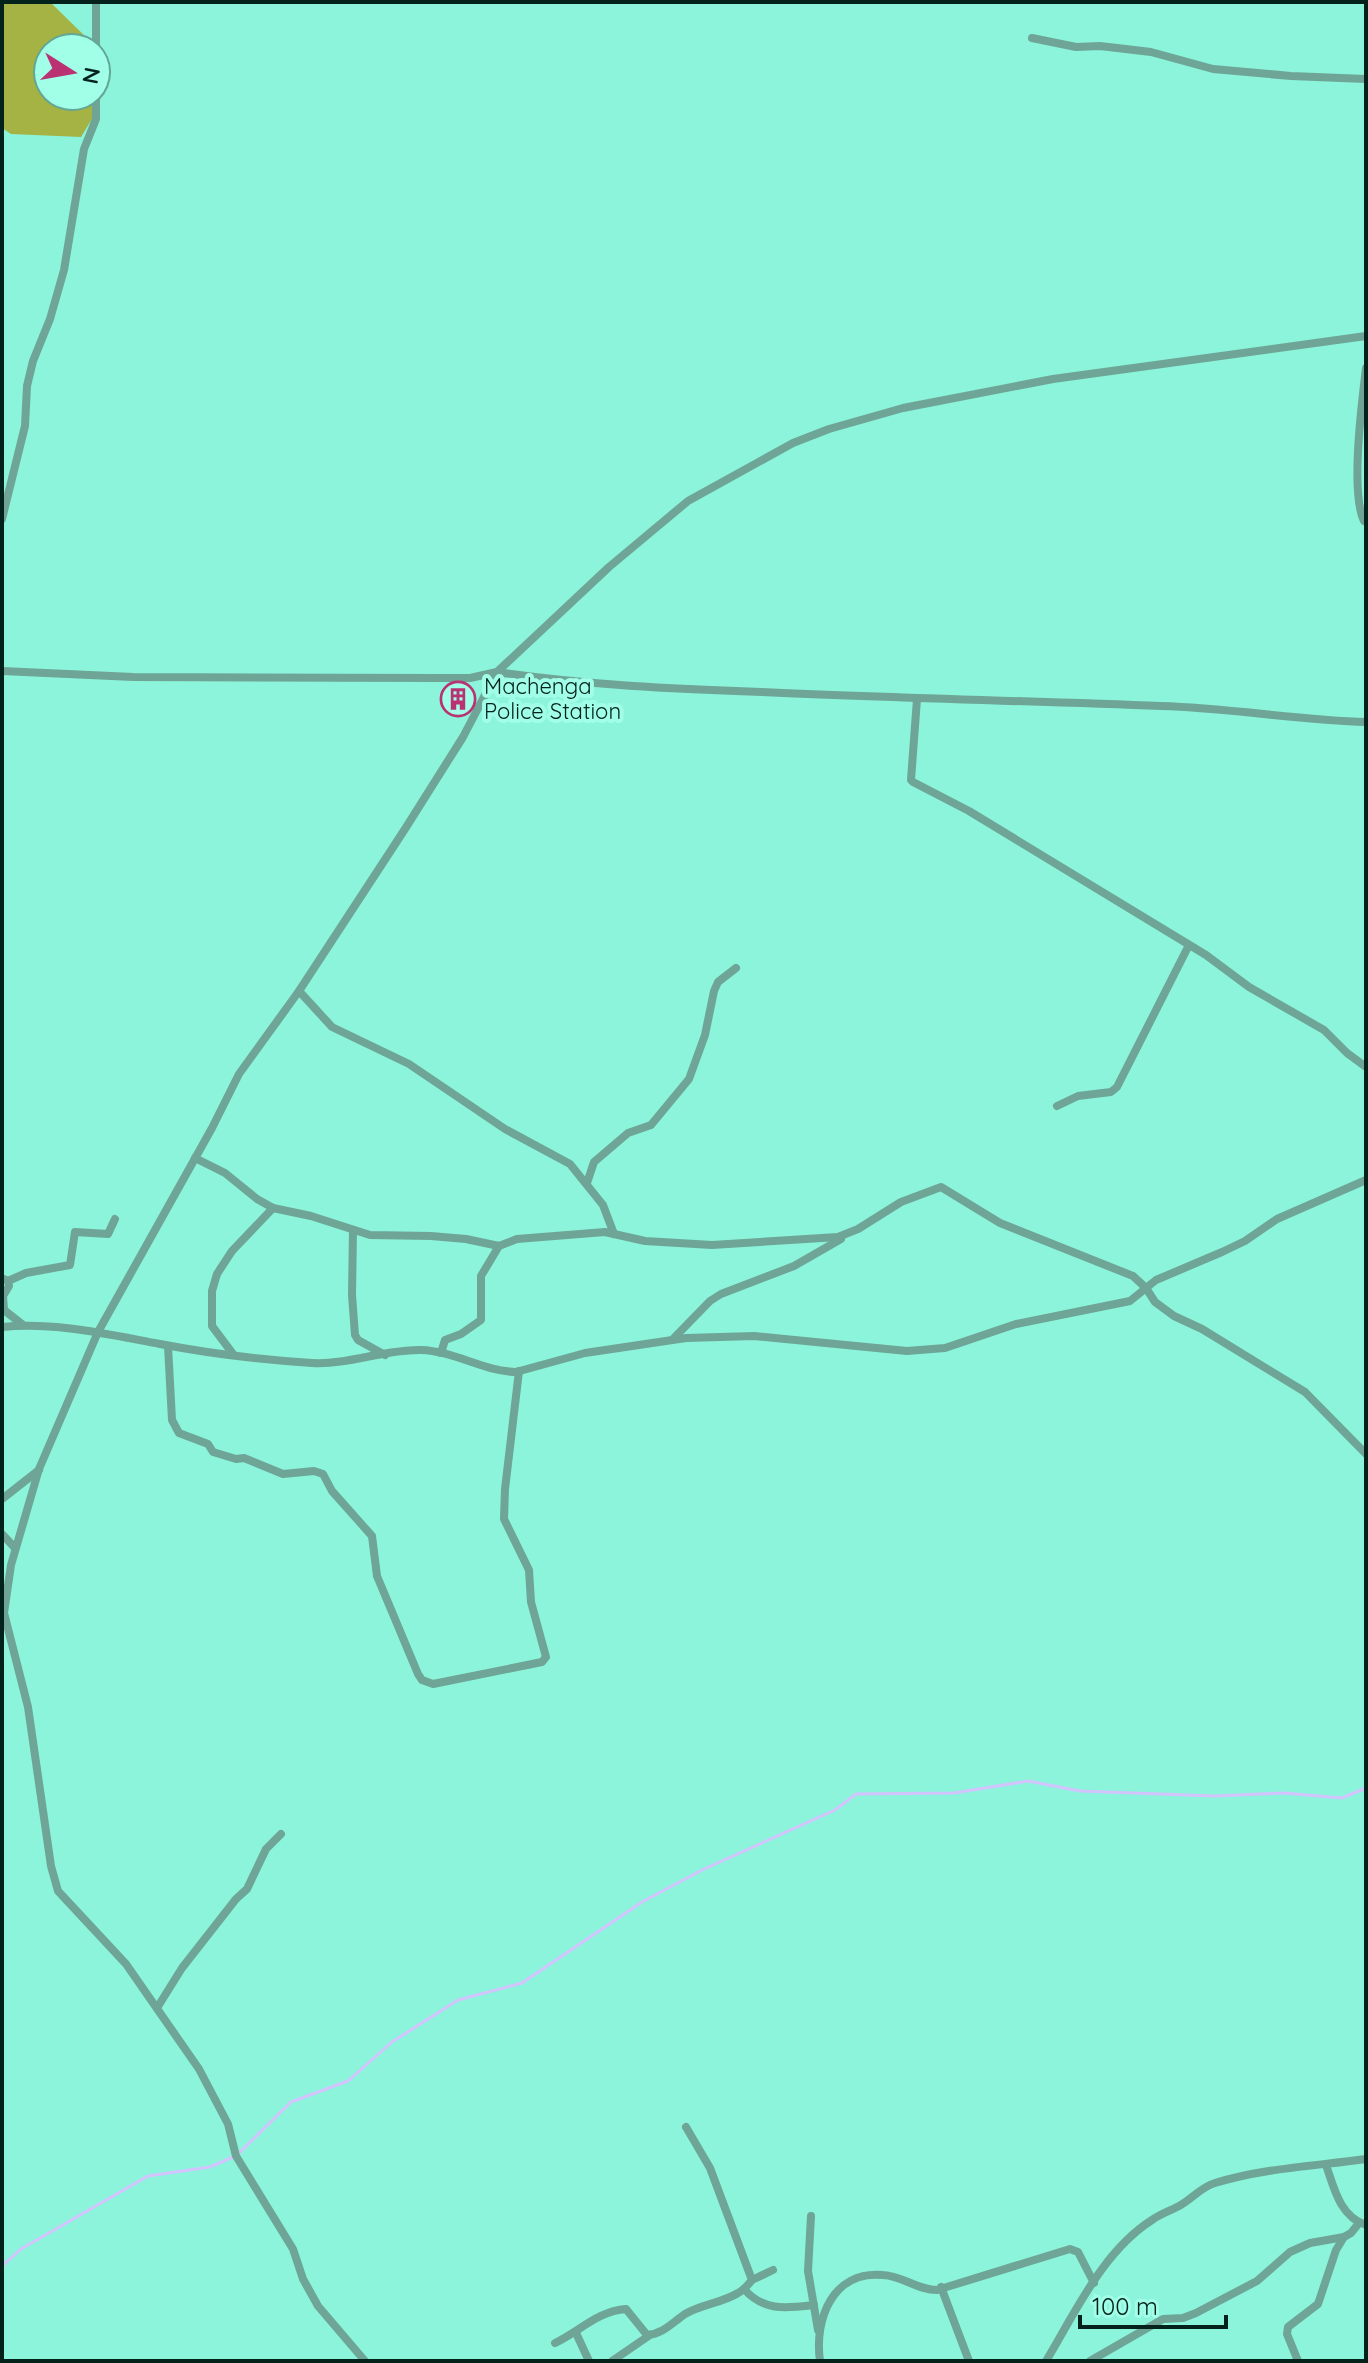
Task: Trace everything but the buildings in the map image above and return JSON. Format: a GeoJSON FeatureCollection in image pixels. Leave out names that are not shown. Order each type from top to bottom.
{"type":"FeatureCollection","features":[{"type":"Feature","properties":{"kind":"street"},"geometry":{"type":"LineString","coordinates":[[2,519],[25,426],[27,386],[64,270],[84,149],[96,119],[96,2]]}},
{"type":"Feature","properties":{"kind":"street"},"geometry":{"type":"LineString","coordinates":[[1032,38],[1076,47],[1100,46],[1151,52],[1213,69],[1366,79]]}},
{"type":"Feature","properties":{"kind":"street"},"geometry":{"type":"LineString","coordinates":[[365,2361],[318,2306],[303,2279],[293,2249],[236,2156],[228,2124],[199,2069],[126,1964],[58,1891],[54,1878],[28,1707],[4,1613],[15,1548],[39,1469],[98,1332],[239,1074],[299,991],[455,750],[497,672],[609,567],[688,501],[793,443],[829,429],[903,408],[1053,379],[1366,336]]}},
{"type":"Feature","properties":{"kind":"street"},"geometry":{"type":"LineString","coordinates":[[1364,521],[1358,501],[1360,418],[1366,368]]}},
{"type":"Feature","properties":{"kind":"street"},"geometry":{"type":"LineString","coordinates":[[2,671],[133,677],[437,678],[470,678],[497,672],[678,689],[1165,706],[1366,722]]}},
{"type":"Feature","properties":{"kind":"street"},"geometry":{"type":"LineString","coordinates":[[917,699],[911,780],[969,811],[1189,945],[1249,987],[1324,1030],[1366,1067]]}},
{"type":"Feature","properties":{"kind":"street"},"geometry":{"type":"LineString","coordinates":[[1057,1106],[1078,1096],[1111,1092],[1117,1087],[1189,945]]}},
{"type":"Feature","properties":{"kind":"street"},"geometry":{"type":"LineString","coordinates":[[587,1183],[594,1162],[628,1133],[651,1125],[689,1079],[705,1035],[714,991],[718,982],[736,968]]}},
{"type":"Feature","properties":{"kind":"street"},"geometry":{"type":"LineString","coordinates":[[299,991],[332,1027],[409,1064],[505,1129],[570,1164],[603,1205],[614,1234]]}},
{"type":"Feature","properties":{"kind":"street"},"geometry":{"type":"LineString","coordinates":[[195,1158],[225,1173],[273,1208],[383,1237],[466,1239],[499,1246],[517,1239],[595,1233],[645,1241],[712,1245],[848,1234]]}},
{"type":"Feature","properties":{"kind":"street"},"geometry":{"type":"LineString","coordinates":[[2,1327],[61,1326],[168,1346],[313,1363],[421,1350],[494,1370],[519,1371],[585,1353],[673,1339],[754,1336],[907,1351],[933,1350],[1016,1324],[1130,1301],[1156,1280],[1245,1241],[1277,1219],[1366,1180]]}},
{"type":"Feature","properties":{"kind":"street"},"geometry":{"type":"LineString","coordinates":[[673,1339],[710,1301],[721,1294],[794,1266],[901,1202],[941,1187],[1000,1223],[1133,1276],[1155,1302],[1174,1316],[1202,1329],[1305,1392],[1366,1454]]}},
{"type":"Feature","properties":{"kind":"street"},"geometry":{"type":"LineString","coordinates":[[233,1354],[212,1326],[212,1291],[217,1274],[232,1251],[273,1208]]}},
{"type":"Feature","properties":{"kind":"street"},"geometry":{"type":"LineString","coordinates":[[24,1325],[4,1310],[3,1296],[9,1286],[5,1280],[70,1265],[73,1262],[75,1232],[108,1234],[115,1219]]}},
{"type":"Feature","properties":{"kind":"street"},"geometry":{"type":"LineString","coordinates":[[353,1230],[355,1335],[358,1340],[385,1355]]}},
{"type":"Feature","properties":{"kind":"street"},"geometry":{"type":"LineString","coordinates":[[441,1353],[445,1340],[461,1334],[481,1320],[481,1276],[499,1246]]}},
{"type":"Feature","properties":{"kind":"street"},"geometry":{"type":"LineString","coordinates":[[168,1346],[172,1420],[179,1433],[208,1444],[213,1452],[236,1459],[244,1458],[283,1474],[314,1471],[323,1474],[332,1491],[372,1536],[377,1576],[391,1611],[418,1674],[422,1680],[433,1684],[542,1662],[546,1657],[531,1602],[529,1570],[504,1519],[519,1371]]}},
{"type":"Feature","properties":{"kind":"street"},"geometry":{"type":"LineString","coordinates":[[2,1499],[39,1469]]}},
{"type":"Feature","properties":{"kind":"street"},"geometry":{"type":"LineString","coordinates":[[2,1534],[15,1548]]}},
{"type":"Feature","properties":{"kind":"street"},"geometry":{"type":"LineString","coordinates":[[157,2008],[182,1968],[247,1889],[266,1849],[281,1834]]}},
{"type":"Feature","properties":{"kind":"street"},"geometry":{"type":"LineString","coordinates":[[686,2127],[710,2168],[752,2280]]}},
{"type":"Feature","properties":{"kind":"street"},"geometry":{"type":"LineString","coordinates":[[1046,2361],[1076,2307],[1113,2257],[1151,2220],[1180,2206],[1207,2186],[1256,2172],[1366,2159]]}},
{"type":"Feature","properties":{"kind":"street"},"geometry":{"type":"LineString","coordinates":[[1090,2361],[1163,2319],[1183,2318],[1196,2313],[1257,2281],[1290,2252],[1310,2243],[1344,2237],[1363,2224],[1344,2210],[1326,2165]]}},
{"type":"Feature","properties":{"kind":"street"},"geometry":{"type":"LineString","coordinates":[[811,2216],[808,2271],[820,2361]]}},
{"type":"Feature","properties":{"kind":"street"},"geometry":{"type":"LineString","coordinates":[[1298,2361],[1287,2334],[1288,2327],[1318,2304],[1336,2250],[1344,2237]]}},
{"type":"Feature","properties":{"kind":"street"},"geometry":{"type":"LineString","coordinates":[[819,2339],[831,2296],[850,2282],[883,2275],[924,2289],[937,2290],[1070,2249],[1078,2252],[1094,2283]]}},
{"type":"Feature","properties":{"kind":"street"},"geometry":{"type":"LineString","coordinates":[[612,2361],[684,2315],[708,2303],[726,2299],[744,2289],[752,2280],[773,2270]]}},
{"type":"Feature","properties":{"kind":"street"},"geometry":{"type":"LineString","coordinates":[[941,2287],[969,2361]]}},
{"type":"Feature","properties":{"kind":"street"},"geometry":{"type":"LineString","coordinates":[[744,2289],[763,2305],[785,2308],[814,2305]]}},
{"type":"Feature","properties":{"kind":"street"},"geometry":{"type":"LineString","coordinates":[[555,2343],[612,2310],[626,2309],[650,2335]]}},
{"type":"Feature","properties":{"kind":"street"},"geometry":{"type":"LineString","coordinates":[[576,2333],[589,2361]]}},
{"type":"Feature","properties":{"kind":"shaded area"},"geometry":{"type":"Polygon","coordinates":[[[2,2],[1366,2],[1366,2361],[2,2361],[2,2]]]}},
{"type":"Feature","properties":{"kind":"shaded area"},"geometry":{"type":"Polygon","coordinates":[[[2,2],[50,2],[81,32],[32,32],[32,112],[92,112],[92,119],[81,137],[11,134],[2,128],[2,2]]]}},
{"type":"Feature","properties":{"kind":"waterway"},"geometry":{"type":"LineString","coordinates":[[239,2153],[291,2102],[348,2081],[392,2042],[458,2000],[522,1983],[642,1902],[702,1870],[835,1810],[856,1794],[954,1793],[1028,1781],[1080,1791],[1214,1796],[1284,1793],[1342,1798],[1366,1788]]}},
{"type":"Feature","properties":{"kind":"waterway"},"geometry":{"type":"LineString","coordinates":[[2,2266],[21,2249],[148,2176],[210,2167],[233,2157]]}},
{"type":"Feature","properties":{"kind":"place","name":"Machenga Police Station"},"geometry":{"type":"Point","coordinates":[458,699]}}]}
